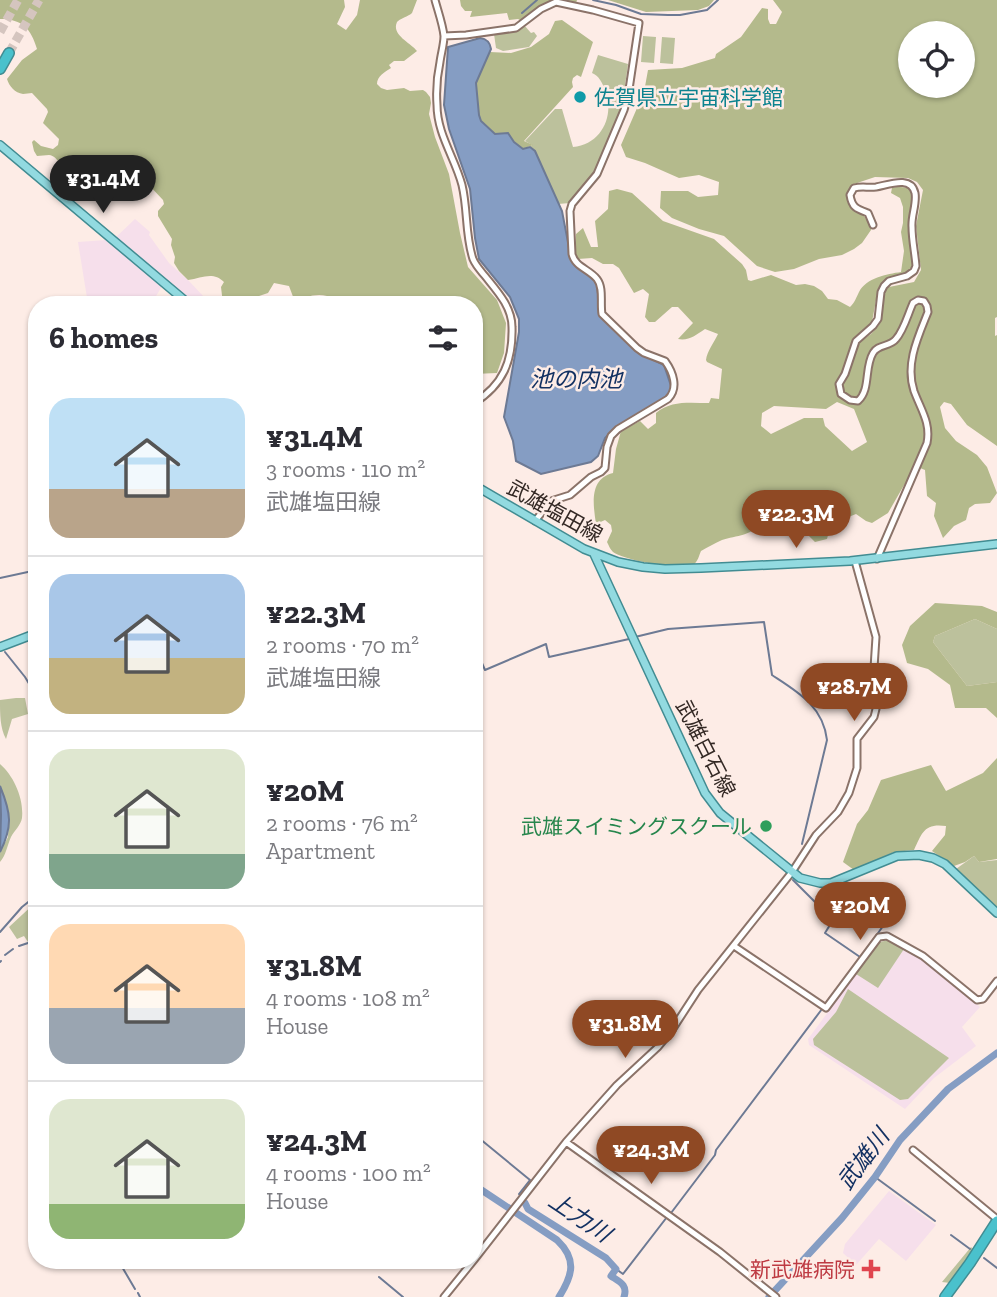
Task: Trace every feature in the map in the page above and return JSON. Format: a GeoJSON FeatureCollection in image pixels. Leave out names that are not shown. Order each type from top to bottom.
{"type":"FeatureCollection","features":[{"type":"Feature","properties":{"kind":"highway"},"geometry":{"type":"LineString","coordinates":[[0,69],[9,53]]}},
{"type":"Feature","properties":{"kind":"highway"},"geometry":{"type":"LineString","coordinates":[[945,1297],[997,1220]]}},
{"type":"Feature","properties":{"kind":"highway"},"geometry":{"type":"LineString","coordinates":[[970,1263],[997,1232]]}},
{"type":"Feature","properties":{"kind":"main road"},"geometry":{"type":"LineString","coordinates":[[0,145],[179,296]]}},
{"type":"Feature","properties":{"kind":"main road","name":"武雄塩田線"},"geometry":{"type":"LineString","coordinates":[[483,490],[594,554],[643,567],[665,569],[855,561],[997,544]]}},
{"type":"Feature","properties":{"kind":"main road","name":"武雄白石線"},"geometry":{"type":"LineString","coordinates":[[594,554],[705,793],[720,813],[792,873],[808,881],[831,883],[897,856],[919,855],[944,864],[997,913]]}},
{"type":"Feature","properties":{"kind":"main road"},"geometry":{"type":"LineString","coordinates":[[0,646],[28,636]]}},
{"type":"Feature","properties":{"kind":"street"},"geometry":{"type":"LineString","coordinates":[[435,0],[444,36],[436,106],[439,124],[443,140],[457,166],[463,190],[469,245],[475,263],[507,306],[512,323],[508,362],[501,379],[483,396]]}},
{"type":"Feature","properties":{"kind":"street"},"geometry":{"type":"LineString","coordinates":[[444,36],[516,28],[541,9],[556,2],[639,23],[624,110],[597,174],[572,204],[572,254],[574,260],[599,281],[602,314],[637,348],[665,361],[673,376],[673,395],[618,429],[611,436],[607,447],[605,468],[570,495],[551,501],[536,521]]}},
{"type":"Feature","properties":{"kind":"street"},"geometry":{"type":"LineString","coordinates":[[873,225],[868,213],[852,204],[850,195],[854,188],[898,183],[911,186],[915,191],[912,226],[916,266],[907,276],[889,281],[884,286],[878,319],[856,341],[839,384],[841,394],[849,400],[858,401],[864,396],[872,355],[878,347],[898,338],[913,303],[924,301],[928,312],[913,352],[911,371],[914,390],[925,414],[929,435],[877,559]]}},
{"type":"Feature","properties":{"kind":"street"},"geometry":{"type":"LineString","coordinates":[[483,1248],[566,1142],[617,1085],[658,1047],[672,1030],[698,990],[792,873],[816,835],[838,812],[849,793],[857,768],[857,739],[874,718],[876,709],[876,637],[855,561]]}},
{"type":"Feature","properties":{"kind":"street"},"geometry":{"type":"LineString","coordinates":[[734,946],[826,1008],[879,937],[883,936],[923,956],[977,1000],[983,999],[997,981]]}},
{"type":"Feature","properties":{"kind":"street"},"geometry":{"type":"LineString","coordinates":[[566,1142],[720,1252],[776,1297]]}},
{"type":"Feature","properties":{"kind":"street"},"geometry":{"type":"LineString","coordinates":[[912,1150],[997,1220]]}},
{"type":"Feature","properties":{"kind":"street"},"geometry":{"type":"LineString","coordinates":[[444,1297],[467,1269]]}},
{"type":"Feature","properties":{"kind":"shaded area"},"geometry":{"type":"Polygon","coordinates":[[[135,219],[150,232],[149,235],[169,263],[203,296],[183,296],[114,239],[135,219]]]}},
{"type":"Feature","properties":{"kind":"shaded area"},"geometry":{"type":"Polygon","coordinates":[[[106,240],[162,286],[156,296],[87,296],[78,242],[106,240]]]}},
{"type":"Feature","properties":{"kind":"shaded area"},"geometry":{"type":"Polygon","coordinates":[[[888,940],[921,958],[980,1007],[962,1027],[976,1046],[934,1078],[905,1109],[809,1045],[808,1039],[880,942],[888,940]]]}},
{"type":"Feature","properties":{"kind":"shaded area"},"geometry":{"type":"Polygon","coordinates":[[[889,1191],[936,1225],[906,1261],[879,1239],[856,1265],[843,1253],[845,1244],[889,1191]]]}},
{"type":"Feature","properties":{"kind":"green space"},"geometry":{"type":"Polygon","coordinates":[[[0,0],[344,0],[345,7],[337,24],[346,30],[357,15],[360,0],[417,0],[412,13],[398,21],[396,27],[399,35],[417,51],[404,61],[394,61],[389,65],[391,68],[380,76],[377,84],[387,90],[423,90],[430,97],[429,114],[449,174],[468,267],[497,300],[506,323],[504,353],[497,373],[483,374],[483,296],[293,296],[289,286],[274,283],[268,293],[259,296],[222,296],[221,287],[224,282],[216,277],[188,280],[174,263],[172,239],[158,216],[158,211],[164,204],[163,200],[147,183],[128,186],[118,178],[117,169],[109,165],[80,174],[70,173],[52,156],[37,156],[32,142],[34,140],[41,146],[53,149],[58,145],[59,139],[43,123],[47,109],[32,93],[23,94],[13,89],[7,79],[22,60],[37,49],[25,27],[15,21],[0,19],[0,0]]]}},
{"type":"Feature","properties":{"kind":"green space"},"geometry":{"type":"Polygon","coordinates":[[[460,0],[577,0],[576,3],[559,2],[546,5],[522,21],[509,20],[507,13],[470,17],[472,11],[465,11],[460,0]]]}},
{"type":"Feature","properties":{"kind":"green space"},"geometry":{"type":"Polygon","coordinates":[[[608,0],[714,0],[709,6],[698,10],[646,12],[608,0]]]}},
{"type":"Feature","properties":{"kind":"green space"},"geometry":{"type":"Polygon","coordinates":[[[773,0],[997,0],[997,446],[967,425],[951,404],[944,402],[940,407],[945,428],[987,467],[997,493],[990,503],[975,504],[969,508],[966,520],[954,526],[943,538],[934,516],[936,503],[927,496],[925,470],[915,466],[888,513],[872,523],[856,514],[831,524],[827,539],[815,542],[806,533],[802,503],[792,491],[786,491],[762,498],[760,520],[754,530],[722,540],[701,551],[693,565],[665,566],[628,558],[611,550],[607,542],[612,531],[611,525],[605,520],[596,524],[594,508],[596,486],[605,476],[613,473],[621,431],[640,421],[648,429],[656,423],[656,413],[668,406],[709,403],[711,398],[719,399],[722,369],[706,360],[718,334],[705,329],[689,338],[678,339],[693,323],[678,307],[672,307],[655,322],[649,322],[645,317],[649,294],[643,289],[634,293],[619,268],[613,264],[603,264],[592,258],[578,259],[575,254],[576,234],[583,228],[591,247],[598,247],[595,221],[608,209],[609,191],[617,189],[632,193],[663,221],[714,239],[742,264],[748,280],[771,275],[796,285],[814,286],[828,299],[837,300],[850,307],[867,283],[901,272],[904,251],[901,232],[903,207],[900,198],[891,193],[894,187],[912,190],[912,267],[878,289],[872,322],[856,336],[856,345],[879,325],[884,291],[889,287],[914,282],[921,270],[916,226],[923,190],[917,182],[908,178],[875,177],[854,184],[856,202],[871,230],[854,249],[794,269],[775,272],[757,266],[724,236],[672,218],[660,208],[661,191],[688,191],[698,197],[718,195],[719,182],[699,175],[679,178],[626,157],[621,145],[644,92],[648,70],[682,68],[715,58],[716,54],[741,37],[762,8],[768,9],[770,24],[776,24],[782,12],[773,0]],[[837,402],[826,409],[774,406],[762,413],[761,426],[771,434],[804,418],[823,418],[825,426],[852,451],[867,442],[854,409],[837,402]]]}},
{"type":"Feature","properties":{"kind":"green space"},"geometry":{"type":"Polygon","coordinates":[[[562,20],[593,42],[581,77],[577,75],[573,78],[573,87],[524,141],[533,145],[523,149],[495,134],[481,121],[476,83],[490,52],[511,53],[531,47],[549,34],[555,21],[562,20]]]}},
{"type":"Feature","properties":{"kind":"green space"},"geometry":{"type":"Polygon","coordinates":[[[524,25],[537,36],[529,47],[503,51],[496,48],[494,34],[524,25]]]}},
{"type":"Feature","properties":{"kind":"green space"},"geometry":{"type":"Polygon","coordinates":[[[643,36],[656,37],[654,63],[641,62],[643,36]]]}},
{"type":"Feature","properties":{"kind":"green space"},"geometry":{"type":"Polygon","coordinates":[[[662,37],[675,38],[673,64],[660,63],[662,37]]]}},
{"type":"Feature","properties":{"kind":"green space"},"geometry":{"type":"Polygon","coordinates":[[[598,55],[628,64],[617,121],[608,150],[595,174],[570,203],[558,204],[535,151],[530,147],[532,145],[525,141],[555,109],[562,109],[573,147],[583,145],[599,134],[607,118],[608,100],[603,84],[592,73],[598,55]]]}},
{"type":"Feature","properties":{"kind":"green space"},"geometry":{"type":"Polygon","coordinates":[[[935,603],[982,606],[997,612],[997,629],[975,619],[935,636],[933,642],[967,686],[997,682],[997,718],[986,708],[955,708],[950,685],[928,669],[907,663],[902,645],[910,626],[935,603]]]}},
{"type":"Feature","properties":{"kind":"green space"},"geometry":{"type":"Polygon","coordinates":[[[975,619],[997,629],[997,682],[967,686],[933,642],[935,636],[975,619]]]}},
{"type":"Feature","properties":{"kind":"green space"},"geometry":{"type":"Polygon","coordinates":[[[25,698],[28,714],[12,719],[6,739],[1,726],[0,700],[25,698]]]}},
{"type":"Feature","properties":{"kind":"green space"},"geometry":{"type":"Polygon","coordinates":[[[997,758],[997,859],[979,862],[974,856],[954,866],[932,851],[945,835],[946,826],[939,825],[925,831],[914,850],[894,852],[854,870],[843,862],[857,824],[868,810],[881,780],[931,765],[946,791],[983,773],[997,758]]]}},
{"type":"Feature","properties":{"kind":"green space"},"geometry":{"type":"Polygon","coordinates":[[[0,764],[17,788],[22,811],[21,821],[0,862],[0,852],[8,837],[9,815],[0,786],[0,764]]]}},
{"type":"Feature","properties":{"kind":"green space"},"geometry":{"type":"Polygon","coordinates":[[[974,856],[979,862],[997,860],[997,907],[956,869],[974,856]]]}},
{"type":"Feature","properties":{"kind":"green space"},"geometry":{"type":"Polygon","coordinates":[[[28,909],[28,942],[24,936],[17,939],[9,927],[28,909]]]}},
{"type":"Feature","properties":{"kind":"green space"},"geometry":{"type":"Polygon","coordinates":[[[888,940],[904,949],[878,988],[856,974],[880,942],[888,940]]]}},
{"type":"Feature","properties":{"kind":"green space"},"geometry":{"type":"Polygon","coordinates":[[[848,989],[949,1058],[908,1099],[900,1100],[814,1045],[813,1039],[836,1012],[848,989]]]}},
{"type":"Feature","properties":{"kind":"green space"},"geometry":{"type":"Polygon","coordinates":[[[971,1247],[973,1249],[950,1283],[942,1282],[971,1247]]]}},
{"type":"Feature","properties":{"kind":"water","name":"池の内池"},"geometry":{"type":"Polygon","coordinates":[[[480,38],[488,41],[491,49],[476,83],[481,121],[495,134],[508,133],[523,149],[530,147],[535,151],[562,211],[571,258],[597,283],[600,315],[639,353],[664,365],[672,389],[669,395],[612,431],[605,438],[598,456],[591,462],[541,474],[516,461],[513,441],[504,417],[519,319],[510,297],[479,259],[470,189],[449,129],[444,105],[448,47],[480,38]]]}},
{"type":"Feature","properties":{"kind":"water"},"geometry":{"type":"Polygon","coordinates":[[[0,786],[9,827],[0,852],[1,815],[0,786]]]}},
{"type":"Feature","properties":{"kind":"waterway"},"geometry":{"type":"LineString","coordinates":[[522,13],[537,0]]}},
{"type":"Feature","properties":{"kind":"waterway"},"geometry":{"type":"LineString","coordinates":[[593,0],[641,14],[668,15],[707,10],[718,0]]}},
{"type":"Feature","properties":{"kind":"waterway"},"geometry":{"type":"LineString","coordinates":[[0,578],[28,572]]}},
{"type":"Feature","properties":{"kind":"waterway"},"geometry":{"type":"LineString","coordinates":[[635,637],[668,629],[764,622],[772,675],[808,701],[825,728],[827,740],[802,844]]}},
{"type":"Feature","properties":{"kind":"waterway"},"geometry":{"type":"LineString","coordinates":[[483,665],[485,670],[546,644],[549,657],[629,639]]}},
{"type":"Feature","properties":{"kind":"waterway"},"geometry":{"type":"LineString","coordinates":[[5,652],[28,682]]}},
{"type":"Feature","properties":{"kind":"waterway"},"geometry":{"type":"LineString","coordinates":[[793,880],[833,920],[825,933],[860,957]]}},
{"type":"Feature","properties":{"kind":"waterway"},"geometry":{"type":"LineString","coordinates":[[0,932],[28,902]]}},
{"type":"Feature","properties":{"kind":"waterway"},"geometry":{"type":"LineString","coordinates":[[866,950],[898,905]]}},
{"type":"Feature","properties":{"kind":"waterway"},"geometry":{"type":"LineString","coordinates":[[19,946],[28,943]]}},
{"type":"Feature","properties":{"kind":"waterway"},"geometry":{"type":"LineString","coordinates":[[5,955],[13,949]]}},
{"type":"Feature","properties":{"kind":"waterway"},"geometry":{"type":"LineString","coordinates":[[825,1005],[831,996]]}},
{"type":"Feature","properties":{"kind":"waterway"},"geometry":{"type":"LineString","coordinates":[[671,1213],[822,1009]]}},
{"type":"Feature","properties":{"kind":"waterway","name":"武雄川"},"geometry":{"type":"LineString","coordinates":[[769,1297],[842,1218],[900,1140],[948,1089],[997,1053]]}},
{"type":"Feature","properties":{"kind":"waterway"},"geometry":{"type":"LineString","coordinates":[[483,1141],[530,1180],[519,1194],[521,1196]]}},
{"type":"Feature","properties":{"kind":"waterway"},"geometry":{"type":"LineString","coordinates":[[875,1177],[935,1221]]}},
{"type":"Feature","properties":{"kind":"waterway"},"geometry":{"type":"LineString","coordinates":[[483,1191],[557,1240],[563,1247],[571,1267],[559,1297]]}},
{"type":"Feature","properties":{"kind":"waterway","name":"上力川"},"geometry":{"type":"LineString","coordinates":[[525,1203],[528,1209],[606,1258],[616,1269],[611,1276],[624,1287],[624,1297]]}},
{"type":"Feature","properties":{"kind":"waterway"},"geometry":{"type":"LineString","coordinates":[[616,1269],[623,1274],[667,1217]]}},
{"type":"Feature","properties":{"kind":"waterway"},"geometry":{"type":"LineString","coordinates":[[951,1235],[970,1249]]}},
{"type":"Feature","properties":{"kind":"waterway"},"geometry":{"type":"LineString","coordinates":[[984,1258],[997,1268]]}},
{"type":"Feature","properties":{"kind":"waterway"},"geometry":{"type":"LineString","coordinates":[[123,1269],[135,1289]]}},
{"type":"Feature","properties":{"kind":"waterway"},"geometry":{"type":"LineString","coordinates":[[379,1277],[403,1297]]}},
{"type":"Feature","properties":{"kind":"waterway"},"geometry":{"type":"LineString","coordinates":[[138,1293],[140,1297]]}},
{"type":"Feature","properties":{"kind":"tunnel"},"geometry":{"type":"LineString","coordinates":[[0,32],[18,0]]}},
{"type":"Feature","properties":{"kind":"tunnel"},"geometry":{"type":"LineString","coordinates":[[9,53],[39,0]]}},
{"type":"Feature","properties":{"kind":"place","name":"佐賀県立宇宙科学館"},"geometry":{"type":"Point","coordinates":[580,97]}},
{"type":"Feature","properties":{"kind":"place","name":"武雄スイミングスクール"},"geometry":{"type":"Point","coordinates":[766,826]}},
{"type":"Feature","properties":{"kind":"place","name":"新武雄病院"},"geometry":{"type":"Point","coordinates":[871,1269]}}]}
